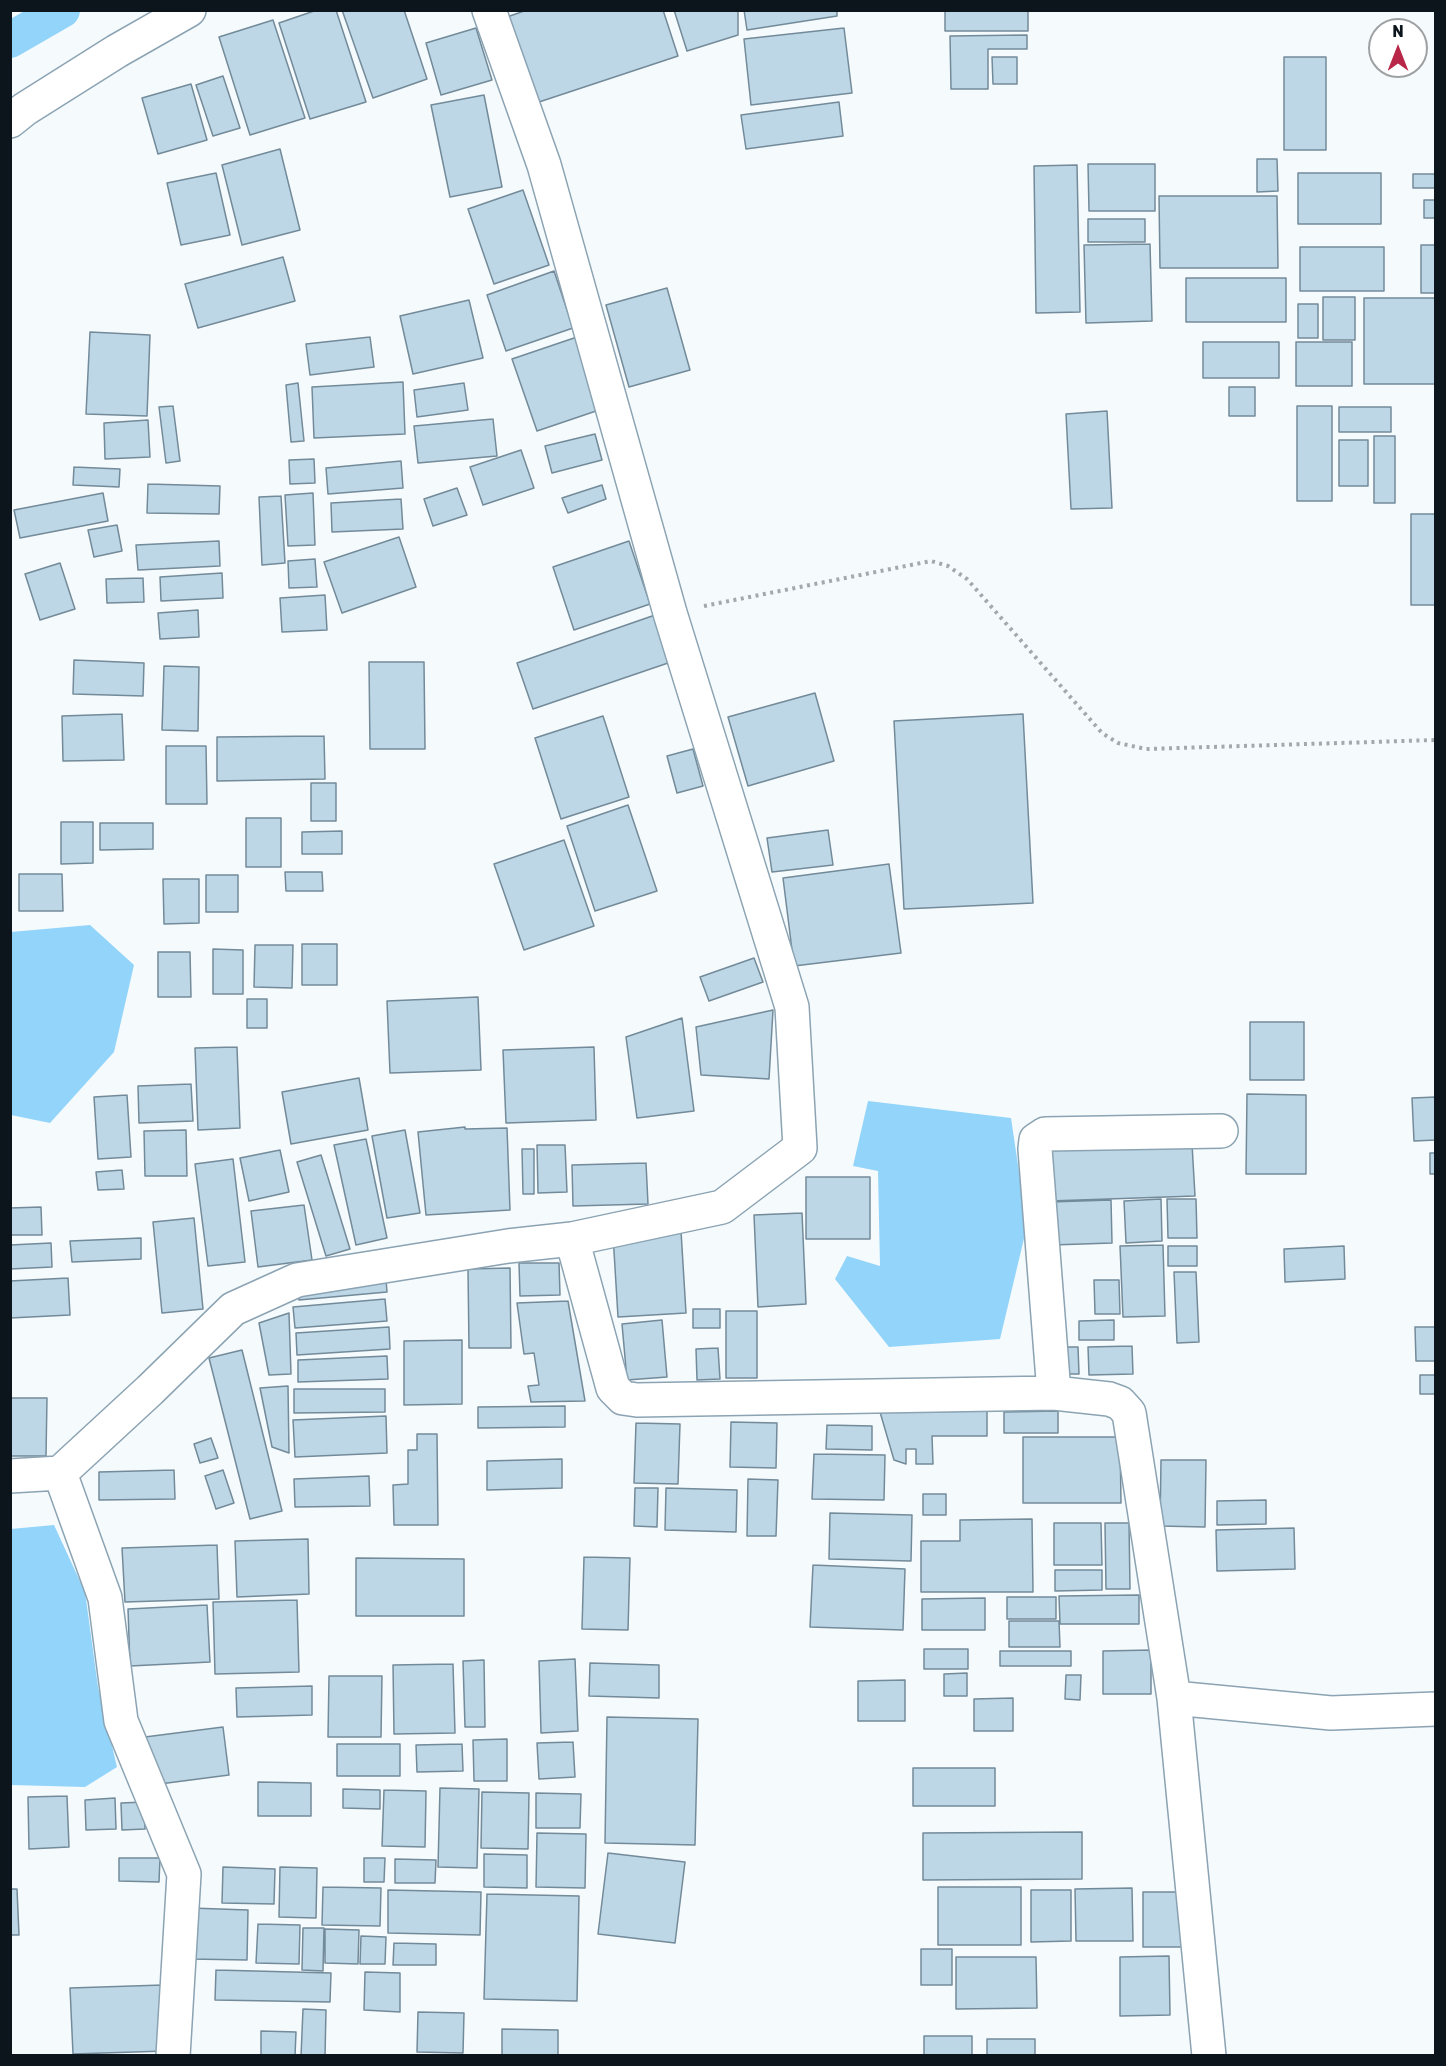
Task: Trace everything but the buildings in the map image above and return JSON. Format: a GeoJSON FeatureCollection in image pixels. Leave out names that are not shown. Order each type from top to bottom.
{"type":"FeatureCollection","features":[{"type":"Feature","properties":{"kind":"street"},"geometry":{"type":"LineString","coordinates":[[10,121],[25,109],[108,57],[189,10]]}},
{"type":"Feature","properties":{"kind":"street"},"geometry":{"type":"LineString","coordinates":[[10,1476],[60,1473],[233,1310],[297,1280],[508,1246],[572,1239],[722,1207],[800,1148],[792,1007],[670,613],[544,165],[489,10]]}},
{"type":"Feature","properties":{"kind":"street"},"geometry":{"type":"LineString","coordinates":[[1054,1393],[1036,1140],[1045,1134],[1221,1131]]}},
{"type":"Feature","properties":{"kind":"street"},"geometry":{"type":"LineString","coordinates":[[572,1239],[613,1388],[623,1398],[637,1400],[1054,1393],[1109,1399],[1120,1403],[1129,1413],[1174,1698],[1209,2055]]}},
{"type":"Feature","properties":{"kind":"street"},"geometry":{"type":"LineString","coordinates":[[60,1473],[105,1598],[121,1721],[184,1874],[173,2055]]}},
{"type":"Feature","properties":{"kind":"street"},"geometry":{"type":"LineString","coordinates":[[1174,1698],[1331,1713],[1436,1709]]}},
{"type":"Feature","properties":{"kind":"path"},"geometry":{"type":"LineString","coordinates":[[670,613],[931,561],[948,566],[967,579],[1102,733],[1118,743],[1146,749],[1436,740]]}},
{"type":"Feature","properties":{"kind":"water"},"geometry":{"type":"Polygon","coordinates":[[[90,925],[134,965],[114,1052],[50,1123],[11,1115],[11,932],[90,925]]]}},
{"type":"Feature","properties":{"kind":"water"},"geometry":{"type":"Polygon","coordinates":[[[868,1101],[1011,1118],[1027,1226],[1000,1339],[889,1347],[835,1279],[847,1256],[880,1266],[878,1171],[853,1166],[868,1101]]]}},
{"type":"Feature","properties":{"kind":"water"},"geometry":{"type":"Polygon","coordinates":[[[54,1525],[85,1592],[98,1687],[117,1767],[85,1787],[11,1785],[11,1529],[54,1525]]]}},
{"type":"Feature","properties":{"kind":"waterway"},"geometry":{"type":"LineString","coordinates":[[10,40],[62,10]]}}]}
